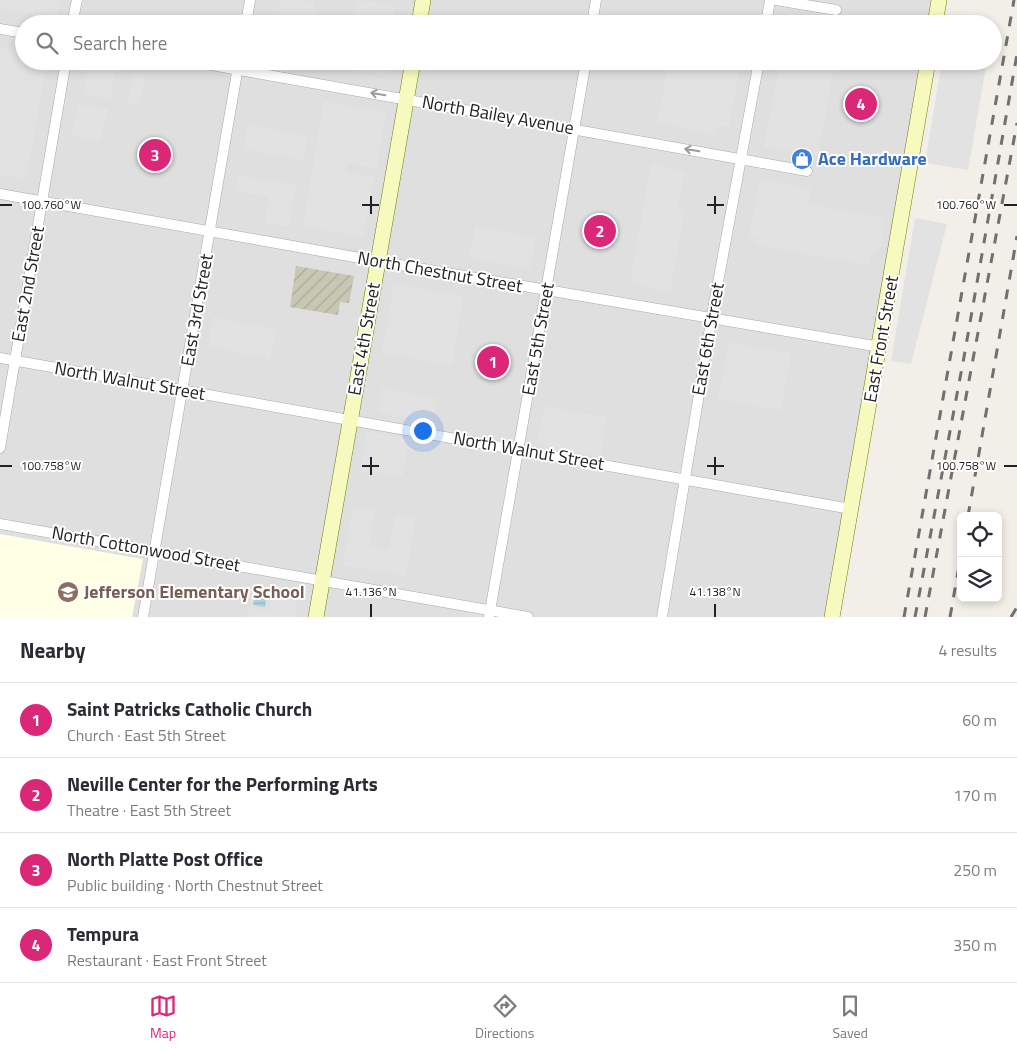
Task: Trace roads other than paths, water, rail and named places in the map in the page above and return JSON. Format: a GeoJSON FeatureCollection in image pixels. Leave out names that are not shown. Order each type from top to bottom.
{"type":"FeatureCollection","features":[{"type":"Feature","properties":{"kind":"main road"},"geometry":{"type":"LineString","coordinates":[[420,15],[423,0]]}},
{"type":"Feature","properties":{"kind":"main road"},"geometry":{"type":"LineString","coordinates":[[936,15],[939,0]]}},
{"type":"Feature","properties":{"kind":"main road","name":"East 4th Street"},"geometry":{"type":"LineString","coordinates":[[316,617],[411,70]]}},
{"type":"Feature","properties":{"kind":"main road","name":"East Front Street"},"geometry":{"type":"LineString","coordinates":[[832,617],[926,70]]}},
{"type":"Feature","properties":{"kind":"street"},"geometry":{"type":"LineString","coordinates":[[74,15],[76,0]]}},
{"type":"Feature","properties":{"kind":"street"},"geometry":{"type":"LineString","coordinates":[[248,15],[250,0]]}},
{"type":"Feature","properties":{"kind":"street"},"geometry":{"type":"LineString","coordinates":[[594,15],[596,0]]}},
{"type":"Feature","properties":{"kind":"street"},"geometry":{"type":"LineString","coordinates":[[768,15],[770,0]]}},
{"type":"Feature","properties":{"kind":"street"},"geometry":{"type":"LineString","coordinates":[[776,0],[836,10]]}},
{"type":"Feature","properties":{"kind":"street"},"geometry":{"type":"LineString","coordinates":[[0,29],[15,32]]}},
{"type":"Feature","properties":{"kind":"street","name":"East 2nd Street"},"geometry":{"type":"LineString","coordinates":[[0,448],[65,70]]}},
{"type":"Feature","properties":{"kind":"street","name":"East 3rd Street"},"geometry":{"type":"LineString","coordinates":[[143,617],[211,231],[237,70]]}},
{"type":"Feature","properties":{"kind":"street","name":"North Bailey Avenue"},"geometry":{"type":"LineString","coordinates":[[263,70],[406,99],[807,171]]}},
{"type":"Feature","properties":{"kind":"street","name":"East 5th Street"},"geometry":{"type":"LineString","coordinates":[[489,614],[584,70]]}},
{"type":"Feature","properties":{"kind":"street","name":"East 6th Street"},"geometry":{"type":"LineString","coordinates":[[662,617],[712,318],[757,70]]}},
{"type":"Feature","properties":{"kind":"street","name":"North Chestnut Street"},"geometry":{"type":"LineString","coordinates":[[0,194],[880,347]]}},
{"type":"Feature","properties":{"kind":"street","name":"North Walnut Street"},"geometry":{"type":"LineString","coordinates":[[0,358],[685,478],[851,509]]}},
{"type":"Feature","properties":{"kind":"street","name":"North Cottonwood Street"},"geometry":{"type":"LineString","coordinates":[[0,524],[322,581],[489,614],[528,617]]}},
{"type":"Feature","properties":{"kind":"water"},"geometry":{"type":"Polygon","coordinates":[[[259,593],[267,594],[265,607],[253,605],[254,600],[258,600],[259,593]]]}},
{"type":"Feature","properties":{"kind":"railway"},"geometry":{"type":"LineString","coordinates":[[1002,67],[1014,0]]}},
{"type":"Feature","properties":{"kind":"railway"},"geometry":{"type":"LineString","coordinates":[[915,617],[964,357],[1017,54]]}},
{"type":"Feature","properties":{"kind":"railway"},"geometry":{"type":"LineString","coordinates":[[904,617],[1002,70]]}},
{"type":"Feature","properties":{"kind":"railway"},"geometry":{"type":"LineString","coordinates":[[925,617],[1017,123]]}},
{"type":"Feature","properties":{"kind":"railway"},"geometry":{"type":"LineString","coordinates":[[969,512],[1017,236]]}},
{"type":"Feature","properties":{"kind":"railway"},"geometry":{"type":"LineString","coordinates":[[950,617],[961,557]]}},
{"type":"Feature","properties":{"kind":"railway"},"geometry":{"type":"LineString","coordinates":[[1011,617],[1017,607]]}},
{"type":"Feature","properties":{"kind":"place","name":"Tempura"},"geometry":{"type":"Point","coordinates":[861,104]}},
{"type":"Feature","properties":{"kind":"place","name":"North Platte Post Office"},"geometry":{"type":"Point","coordinates":[155,155]}},
{"type":"Feature","properties":{"kind":"place","name":"Ace Hardware"},"geometry":{"type":"Point","coordinates":[802,159]}},
{"type":"Feature","properties":{"kind":"place","name":"Neville Center for the Performing Arts"},"geometry":{"type":"Point","coordinates":[600,231]}},
{"type":"Feature","properties":{"kind":"place","name":"Saint Patricks Catholic Church"},"geometry":{"type":"Point","coordinates":[493,362]}},
{"type":"Feature","properties":{"kind":"place","name":"Jefferson Elementary School"},"geometry":{"type":"Point","coordinates":[68,592]}}]}
